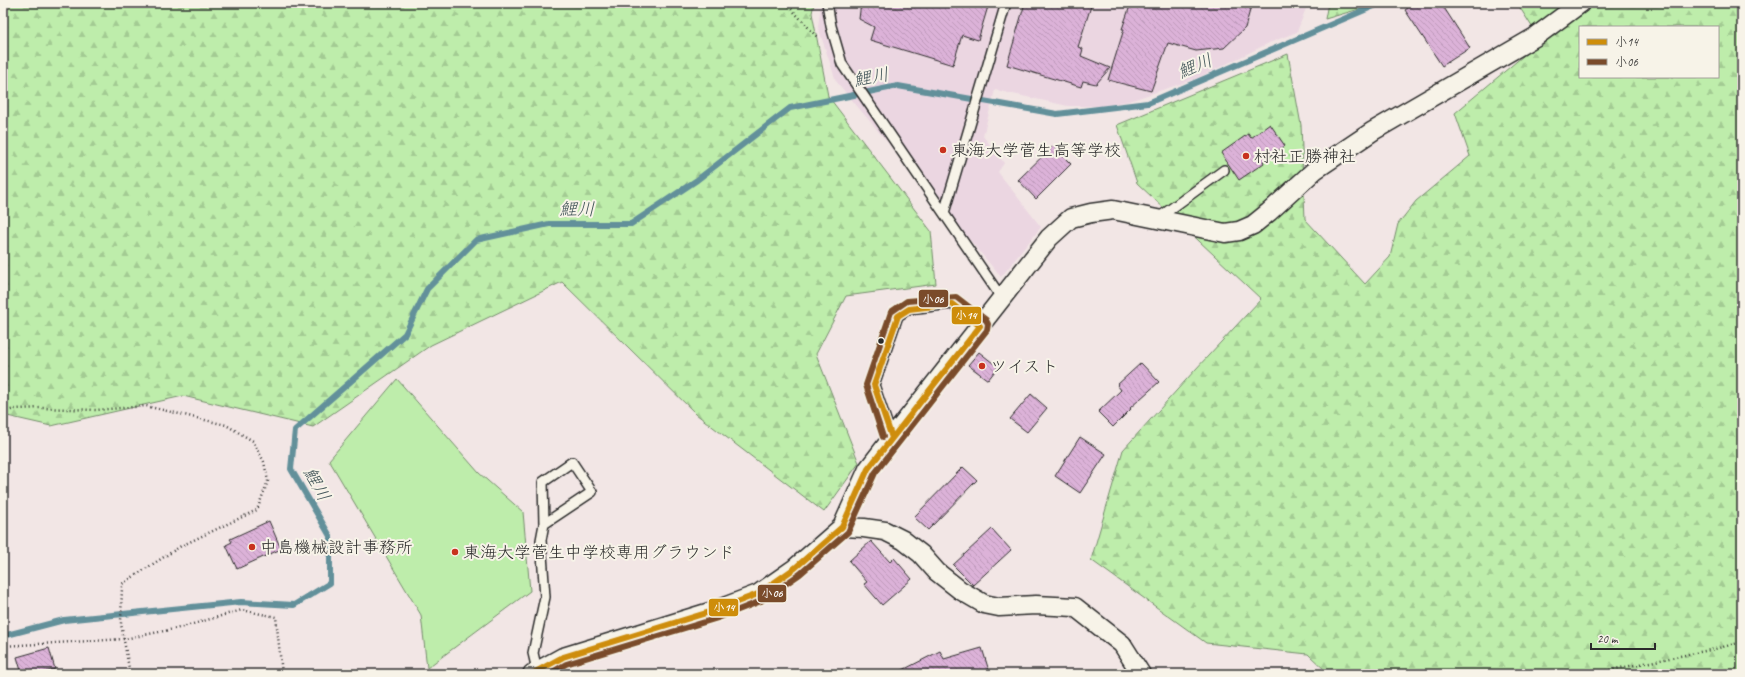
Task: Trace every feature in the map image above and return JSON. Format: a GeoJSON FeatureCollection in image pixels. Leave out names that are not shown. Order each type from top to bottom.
{"type":"FeatureCollection","features":[{"type":"Feature","properties":{"kind":"street"},"geometry":{"type":"LineString","coordinates":[[534,672],[564,657],[716,610],[758,594],[795,568],[842,527],[868,469],[1001,297],[1049,238],[1071,218],[1113,210],[1225,234],[1239,231],[1253,225],[1315,170],[1373,131],[1535,37],[1581,3]]}},
{"type":"Feature","properties":{"kind":"street"},"geometry":{"type":"LineString","coordinates":[[842,527],[885,531],[904,540],[922,554],[937,572],[984,604],[999,607],[1075,606],[1122,644],[1141,674]]}},
{"type":"Feature","properties":{"kind":"lane"},"geometry":{"type":"LineString","coordinates":[[827,3],[831,26],[844,68],[1001,297]]}},
{"type":"Feature","properties":{"kind":"lane"},"geometry":{"type":"LineString","coordinates":[[944,214],[1006,3]]}},
{"type":"Feature","properties":{"kind":"lane"},"geometry":{"type":"LineString","coordinates":[[1156,220],[1224,170]]}},
{"type":"Feature","properties":{"kind":"lane"},"geometry":{"type":"LineString","coordinates":[[892,438],[874,385],[898,316],[909,310],[952,304],[980,326]]}},
{"type":"Feature","properties":{"kind":"lane"},"geometry":{"type":"LineString","coordinates":[[534,672],[533,653],[545,597],[541,540],[544,524],[543,482],[572,462],[592,492],[544,524]]}},
{"type":"Feature","properties":{"kind":"path"},"geometry":{"type":"LineString","coordinates":[[786,3],[844,68]]}},
{"type":"Feature","properties":{"kind":"path"},"geometry":{"type":"LineString","coordinates":[[3,412],[15,409],[42,408],[96,410],[146,406],[226,425],[253,441],[264,462],[268,481],[257,510],[181,546],[122,584],[121,624],[130,674]]}},
{"type":"Feature","properties":{"kind":"path"},"geometry":{"type":"LineString","coordinates":[[3,646],[124,639],[179,628],[242,610],[276,617],[282,674]]}},
{"type":"Feature","properties":{"kind":"path"},"geometry":{"type":"LineString","coordinates":[[1590,674],[1715,649],[1742,642]]}},
{"type":"Feature","properties":{"kind":"shaded area","name":"東海大学菅生高等学校"},"geometry":{"type":"Polygon","coordinates":[[[821,3],[1308,3],[1297,32],[1269,43],[1198,78],[1129,101],[1102,106],[1068,106],[995,90],[983,136],[1004,163],[998,172],[1041,227],[1001,277],[836,81],[818,27],[821,3]]]}},
{"type":"Feature","properties":{"kind":"green space"},"geometry":{"type":"Polygon","coordinates":[[[3,3],[814,3],[812,13],[828,96],[931,231],[936,284],[846,296],[816,354],[859,463],[824,512],[696,414],[562,282],[431,345],[313,427],[183,396],[51,426],[3,415],[3,3]]]}},
{"type":"Feature","properties":{"kind":"green space"},"geometry":{"type":"Polygon","coordinates":[[[1328,3],[1380,3],[1325,19],[1328,3]]]}},
{"type":"Feature","properties":{"kind":"green space"},"geometry":{"type":"Polygon","coordinates":[[[1517,3],[1742,3],[1742,674],[1329,674],[1308,654],[1206,643],[1091,560],[1123,450],[1261,299],[1137,183],[1117,125],[1288,54],[1301,125],[1305,219],[1365,284],[1390,257],[1398,224],[1416,201],[1470,156],[1455,113],[1541,41],[1517,3]]]}},
{"type":"Feature","properties":{"kind":"green space","name":"東海大学菅生中学校専用グラウンド"},"geometry":{"type":"Polygon","coordinates":[[[397,379],[479,473],[523,512],[530,591],[427,668],[421,615],[329,460],[397,379]]]}},
{"type":"Feature","properties":{"kind":"building"},"geometry":{"type":"Polygon","coordinates":[[[861,3],[989,3],[978,40],[962,35],[953,65],[870,40],[874,27],[859,19],[861,3]]]}},
{"type":"Feature","properties":{"kind":"building"},"geometry":{"type":"Polygon","coordinates":[[[1025,3],[1092,3],[1078,47],[1083,49],[1081,56],[1110,68],[1096,84],[1083,81],[1081,87],[1007,65],[1025,3]]]}},
{"type":"Feature","properties":{"kind":"building"},"geometry":{"type":"Polygon","coordinates":[[[1131,3],[1252,3],[1245,28],[1224,48],[1196,51],[1168,43],[1151,91],[1108,80],[1131,3]]]}},
{"type":"Feature","properties":{"kind":"building"},"geometry":{"type":"Polygon","coordinates":[[[1415,3],[1441,3],[1470,48],[1442,66],[1405,10],[1415,3]]]}},
{"type":"Feature","properties":{"kind":"building"},"geometry":{"type":"Polygon","coordinates":[[[1270,124],[1285,146],[1239,180],[1221,153],[1248,134],[1251,138],[1270,124]]]}},
{"type":"Feature","properties":{"kind":"building"},"geometry":{"type":"Polygon","coordinates":[[[1053,146],[1071,164],[1036,199],[1018,180],[1053,146]]]}},
{"type":"Feature","properties":{"kind":"building"},"geometry":{"type":"Polygon","coordinates":[[[979,352],[998,367],[988,380],[968,365],[979,352]]]}},
{"type":"Feature","properties":{"kind":"building"},"geometry":{"type":"Polygon","coordinates":[[[1141,363],[1159,382],[1130,408],[1131,409],[1113,427],[1098,412],[1121,390],[1117,385],[1141,363]]]}},
{"type":"Feature","properties":{"kind":"building"},"geometry":{"type":"Polygon","coordinates":[[[1031,394],[1047,408],[1027,432],[1010,419],[1031,394]]]}},
{"type":"Feature","properties":{"kind":"building"},"geometry":{"type":"Polygon","coordinates":[[[1080,437],[1106,454],[1080,493],[1055,476],[1080,437]]]}},
{"type":"Feature","properties":{"kind":"building"},"geometry":{"type":"Polygon","coordinates":[[[963,467],[977,480],[928,530],[914,517],[963,467]]]}},
{"type":"Feature","properties":{"kind":"building"},"geometry":{"type":"Polygon","coordinates":[[[269,521],[281,549],[237,569],[226,545],[232,542],[230,539],[269,521]]]}},
{"type":"Feature","properties":{"kind":"building"},"geometry":{"type":"Polygon","coordinates":[[[992,529],[1011,550],[973,585],[953,565],[992,529]]]}},
{"type":"Feature","properties":{"kind":"building"},"geometry":{"type":"Polygon","coordinates":[[[871,541],[890,562],[894,558],[912,579],[882,605],[864,584],[867,582],[849,561],[871,541]]]}},
{"type":"Feature","properties":{"kind":"building"},"geometry":{"type":"Polygon","coordinates":[[[49,648],[55,669],[37,674],[22,674],[17,657],[49,648]]]}},
{"type":"Feature","properties":{"kind":"building"},"geometry":{"type":"Polygon","coordinates":[[[982,648],[989,671],[979,674],[895,674],[940,651],[944,659],[982,648]]]}},
{"type":"Feature","properties":{"kind":"waterway","name":"鯉川"},"geometry":{"type":"LineString","coordinates":[[3,636],[64,620],[241,602],[294,605],[330,583],[330,536],[291,469],[295,430],[405,334],[427,289],[476,240],[549,224],[631,224],[697,180],[790,108],[898,86],[1057,114],[1148,103],[1381,3]]}},
{"type":"Feature","properties":{"kind":"transit line","name":"小06"},"geometry":{"type":"LineString","coordinates":[[549,674],[566,664],[718,618],[761,601],[800,574],[848,532],[875,473],[987,330],[988,324],[986,320],[956,297],[907,301],[891,312],[866,385],[883,437]]}},
{"type":"Feature","properties":{"kind":"transit line","name":"小14"},"geometry":{"type":"LineString","coordinates":[[532,674],[563,657],[716,610],[758,594],[795,568],[842,527],[868,469],[980,326],[952,304],[909,309],[898,316],[874,385],[892,438]]}},
{"type":"Feature","properties":{"kind":"place","name":"東海大学菅生高等学校"},"geometry":{"type":"Point","coordinates":[943,150]}},
{"type":"Feature","properties":{"kind":"place","name":"村社正勝神社"},"geometry":{"type":"Point","coordinates":[1246,156]}},
{"type":"Feature","properties":{"kind":"place","name":"ツイスト"},"geometry":{"type":"Point","coordinates":[982,366]}},
{"type":"Feature","properties":{"kind":"place","name":"中島機械設計事務所"},"geometry":{"type":"Point","coordinates":[252,547]}},
{"type":"Feature","properties":{"kind":"place","name":"東海大学菅生中学校専用グラウンド"},"geometry":{"type":"Point","coordinates":[455,552]}}]}
